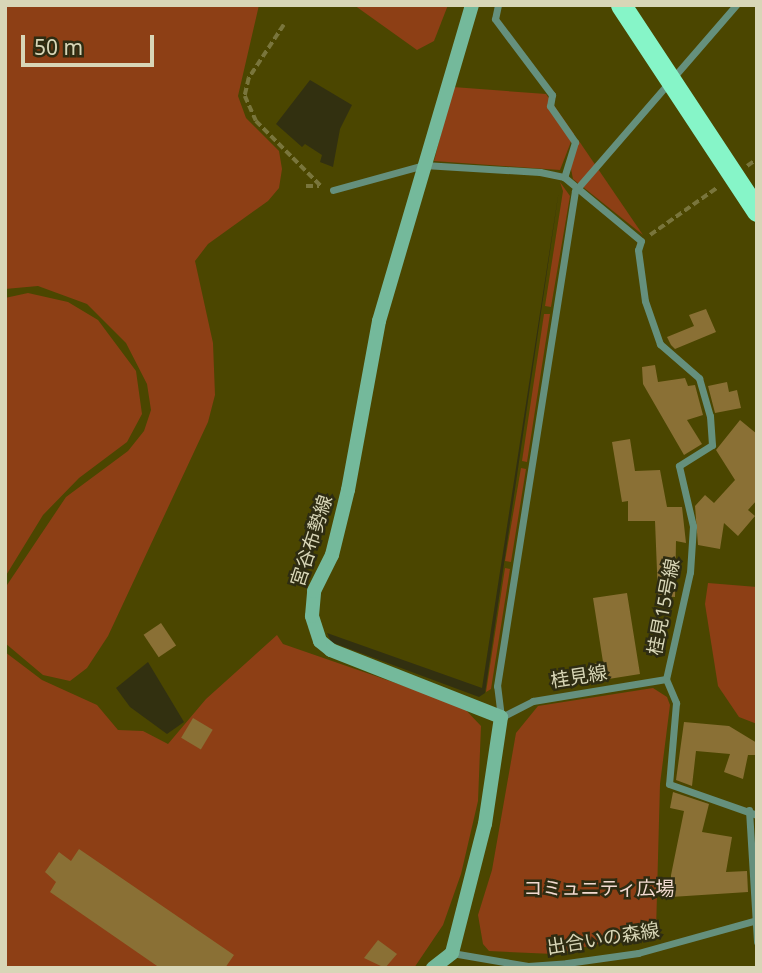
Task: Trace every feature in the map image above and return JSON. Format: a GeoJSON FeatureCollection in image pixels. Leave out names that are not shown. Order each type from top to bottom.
{"type":"FeatureCollection","features":[{"type":"Feature","properties":{"kind":"highway"},"geometry":{"type":"LineString","coordinates":[[621,5],[757,211]]}},
{"type":"Feature","properties":{"kind":"highway"},"geometry":{"type":"LineString","coordinates":[[634,5],[757,187]]}},
{"type":"Feature","properties":{"kind":"street","name":"宮谷布勢線"},"geometry":{"type":"LineString","coordinates":[[472,5],[379,321],[348,490],[332,555],[314,591],[312,616],[320,642],[331,650],[501,717]]}},
{"type":"Feature","properties":{"kind":"street"},"geometry":{"type":"LineString","coordinates":[[498,5],[495,19],[552,95],[550,106],[575,142],[564,177]]}},
{"type":"Feature","properties":{"kind":"street"},"geometry":{"type":"LineString","coordinates":[[433,968],[452,953],[485,824],[501,717],[497,686],[502,646],[575,191],[736,5]]}},
{"type":"Feature","properties":{"kind":"street"},"geometry":{"type":"LineString","coordinates":[[333,190],[424,165],[564,177],[575,191],[641,241]]}},
{"type":"Feature","properties":{"kind":"street","name":"桂見15号線"},"geometry":{"type":"LineString","coordinates":[[641,241],[638,250],[645,301],[660,344],[704,386],[712,445],[679,466],[693,526],[690,572],[666,679],[676,703],[669,784],[757,815]]}},
{"type":"Feature","properties":{"kind":"street","name":"桂見線"},"geometry":{"type":"LineString","coordinates":[[501,717],[533,701],[666,679]]}},
{"type":"Feature","properties":{"kind":"street"},"geometry":{"type":"LineString","coordinates":[[749,810],[757,942]]}},
{"type":"Feature","properties":{"kind":"street","name":"出合いの森線"},"geometry":{"type":"LineString","coordinates":[[452,953],[518,966],[638,953],[756,920]]}},
{"type":"Feature","properties":{"kind":"path"},"geometry":{"type":"LineString","coordinates":[[284,25],[249,78],[245,96],[256,121],[321,187]]}},
{"type":"Feature","properties":{"kind":"path"},"geometry":{"type":"LineString","coordinates":[[736,174],[757,159]]}},
{"type":"Feature","properties":{"kind":"path"},"geometry":{"type":"LineString","coordinates":[[641,241],[725,181]]}},
{"type":"Feature","properties":{"kind":"path"},"geometry":{"type":"LineString","coordinates":[[306,186],[333,190]]}},
{"type":"Feature","properties":{"kind":"green space"},"geometry":{"type":"Polygon","coordinates":[[[5,5],[259,5],[238,96],[246,118],[279,151],[282,169],[279,188],[268,201],[208,244],[195,261],[213,343],[215,395],[208,422],[108,636],[87,668],[70,681],[43,675],[5,643],[5,588],[66,497],[128,451],[144,431],[151,410],[147,384],[126,343],[87,304],[38,286],[5,289],[5,5]]]}},
{"type":"Feature","properties":{"kind":"green space"},"geometry":{"type":"Polygon","coordinates":[[[354,5],[448,5],[434,41],[417,50],[354,5]]]}},
{"type":"Feature","properties":{"kind":"green space"},"geometry":{"type":"Polygon","coordinates":[[[453,87],[546,94],[574,134],[560,170],[434,161],[453,87]]]}},
{"type":"Feature","properties":{"kind":"green space"},"geometry":{"type":"Polygon","coordinates":[[[579,141],[643,235],[573,179],[570,164],[579,141]]]}},
{"type":"Feature","properties":{"kind":"green space"},"geometry":{"type":"Polygon","coordinates":[[[560,182],[570,196],[551,307],[545,306],[563,191],[560,182]]]}},
{"type":"Feature","properties":{"kind":"green space"},"geometry":{"type":"Polygon","coordinates":[[[28,293],[68,302],[98,320],[136,371],[142,414],[127,442],[79,478],[43,515],[5,577],[5,298],[28,293]]]}},
{"type":"Feature","properties":{"kind":"green space"},"geometry":{"type":"Polygon","coordinates":[[[544,314],[550,314],[527,462],[522,461],[544,314]]]}},
{"type":"Feature","properties":{"kind":"green space"},"geometry":{"type":"Polygon","coordinates":[[[521,468],[526,469],[511,562],[505,561],[521,468]]]}},
{"type":"Feature","properties":{"kind":"green space"},"geometry":{"type":"Polygon","coordinates":[[[505,568],[510,569],[491,689],[486,692],[505,568]]]}},
{"type":"Feature","properties":{"kind":"green space"},"geometry":{"type":"Polygon","coordinates":[[[708,583],[757,587],[757,724],[739,717],[718,686],[705,604],[708,583]]]}},
{"type":"Feature","properties":{"kind":"green space"},"geometry":{"type":"Polygon","coordinates":[[[277,635],[283,644],[462,706],[481,726],[478,801],[461,874],[443,925],[414,968],[5,968],[5,652],[42,680],[97,705],[118,730],[143,731],[168,744],[206,699],[277,635]]]}},
{"type":"Feature","properties":{"kind":"green space","name":"コミュニティ広場"},"geometry":{"type":"Polygon","coordinates":[[[653,688],[667,697],[670,705],[660,784],[656,931],[554,954],[489,951],[483,944],[478,915],[492,870],[516,733],[538,706],[653,688]]]}},
{"type":"Feature","properties":{"kind":"shaded area"},"geometry":{"type":"Polygon","coordinates":[[[310,80],[352,105],[340,129],[333,167],[320,162],[322,155],[305,144],[302,147],[276,124],[310,80]]]}},
{"type":"Feature","properties":{"kind":"shaded area"},"geometry":{"type":"Polygon","coordinates":[[[559,190],[485,693],[479,697],[331,642],[327,633],[482,688],[559,190]]]}},
{"type":"Feature","properties":{"kind":"shaded area"},"geometry":{"type":"Polygon","coordinates":[[[148,662],[184,722],[167,734],[130,707],[116,688],[148,662]]]}},
{"type":"Feature","properties":{"kind":"building"},"geometry":{"type":"Polygon","coordinates":[[[706,309],[716,332],[675,349],[667,337],[694,326],[689,315],[706,309]]]}},
{"type":"Feature","properties":{"kind":"building"},"geometry":{"type":"Polygon","coordinates":[[[655,365],[658,382],[685,378],[688,386],[695,385],[703,415],[687,420],[702,444],[684,455],[643,384],[642,367],[655,365]]]}},
{"type":"Feature","properties":{"kind":"building"},"geometry":{"type":"Polygon","coordinates":[[[727,382],[729,392],[737,390],[741,408],[715,413],[708,386],[727,382]]]}},
{"type":"Feature","properties":{"kind":"building"},"geometry":{"type":"Polygon","coordinates":[[[740,420],[757,434],[757,500],[748,510],[755,516],[738,536],[724,523],[720,549],[698,545],[695,506],[705,495],[714,503],[735,480],[716,450],[740,420]]]}},
{"type":"Feature","properties":{"kind":"building"},"geometry":{"type":"Polygon","coordinates":[[[630,439],[635,471],[660,470],[667,507],[682,507],[686,543],[676,541],[675,597],[658,596],[655,521],[628,521],[628,501],[622,502],[612,442],[630,439]]]}},
{"type":"Feature","properties":{"kind":"building"},"geometry":{"type":"Polygon","coordinates":[[[627,593],[640,674],[596,681],[593,664],[603,662],[593,598],[627,593]]]}},
{"type":"Feature","properties":{"kind":"building"},"geometry":{"type":"Polygon","coordinates":[[[161,623],[176,645],[159,657],[144,635],[161,623]]]}},
{"type":"Feature","properties":{"kind":"building"},"geometry":{"type":"Polygon","coordinates":[[[193,718],[213,730],[201,750],[181,738],[193,718]]]}},
{"type":"Feature","properties":{"kind":"building"},"geometry":{"type":"Polygon","coordinates":[[[684,722],[729,726],[757,743],[757,755],[748,755],[743,779],[724,772],[730,754],[696,751],[692,786],[676,780],[684,722]]]}},
{"type":"Feature","properties":{"kind":"building"},"geometry":{"type":"Polygon","coordinates":[[[673,792],[709,804],[702,832],[732,837],[726,872],[747,871],[748,892],[671,897],[671,875],[684,811],[670,808],[673,792]]]}},
{"type":"Feature","properties":{"kind":"building"},"geometry":{"type":"Polygon","coordinates":[[[79,849],[234,955],[225,968],[160,968],[50,892],[56,882],[45,872],[59,852],[71,861],[79,849]]]}},
{"type":"Feature","properties":{"kind":"building"},"geometry":{"type":"Polygon","coordinates":[[[378,940],[397,954],[385,968],[364,958],[378,940]]]}}]}
